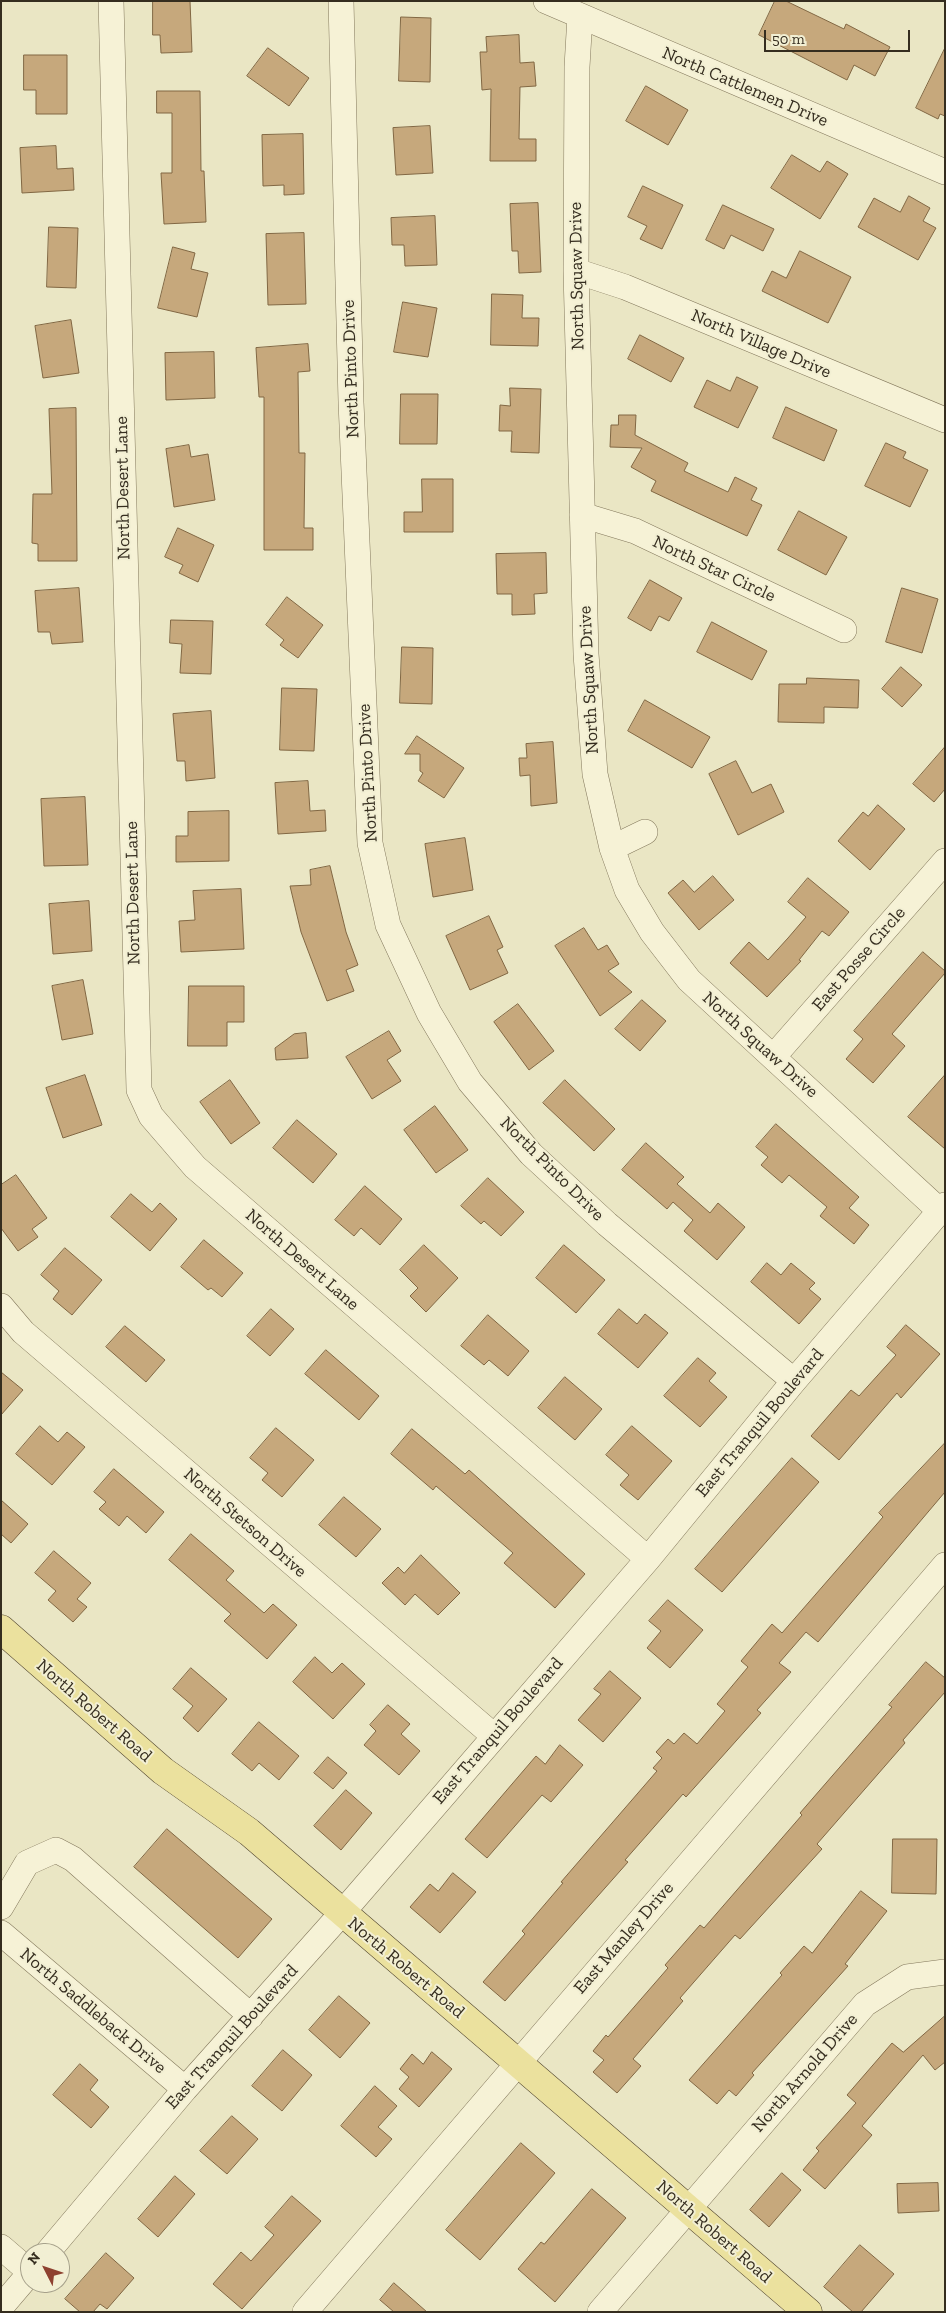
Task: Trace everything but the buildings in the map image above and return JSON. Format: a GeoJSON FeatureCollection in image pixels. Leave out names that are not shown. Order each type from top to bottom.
{"type":"FeatureCollection","features":[{"type":"Feature","properties":{"kind":"main road","name":"North Robert Road"},"geometry":{"type":"LineString","coordinates":[[1,1629],[163,1772],[249,1832],[808,2312]]}},
{"type":"Feature","properties":{"kind":"street","name":"North Desert Lane"},"geometry":{"type":"LineString","coordinates":[[111,1],[139,1090],[151,1116],[195,1167],[648,1559]]}},
{"type":"Feature","properties":{"kind":"street","name":"North Pinto Drive"},"geometry":{"type":"LineString","coordinates":[[341,1],[351,402],[370,844],[388,925],[429,1013],[470,1082],[531,1154],[608,1224],[794,1381]]}},
{"type":"Feature","properties":{"kind":"street","name":"North Cattlemen Drive"},"geometry":{"type":"LineString","coordinates":[[546,1],[945,172]]}},
{"type":"Feature","properties":{"kind":"street","name":"North Squaw Drive"},"geometry":{"type":"LineString","coordinates":[[580,16],[576,67],[576,271],[586,654],[595,774],[612,848],[626,890],[652,932],[689,980],[942,1208]]}},
{"type":"Feature","properties":{"kind":"street","name":"North Village Drive"},"geometry":{"type":"LineString","coordinates":[[576,271],[625,287],[945,420]]}},
{"type":"Feature","properties":{"kind":"street","name":"North Star Circle"},"geometry":{"type":"LineString","coordinates":[[582,515],[635,531],[844,630]]}},
{"type":"Feature","properties":{"kind":"street"},"geometry":{"type":"LineString","coordinates":[[612,848],[645,832]]}},
{"type":"Feature","properties":{"kind":"street","name":"East Posse Circle"},"geometry":{"type":"LineString","coordinates":[[774,1056],[945,861]]}},
{"type":"Feature","properties":{"kind":"street","name":"East Tranquil Boulevard"},"geometry":{"type":"LineString","coordinates":[[55,2243],[185,2089],[342,1913],[648,1559],[794,1381],[942,1208]]}},
{"type":"Feature","properties":{"kind":"street","name":"North Stetson Drive"},"geometry":{"type":"LineString","coordinates":[[1,1306],[23,1332],[494,1736]]}},
{"type":"Feature","properties":{"kind":"street","name":"East Manley Drive"},"geometry":{"type":"LineString","coordinates":[[305,2312],[517,2062],[945,1566]]}},
{"type":"Feature","properties":{"kind":"street"},"geometry":{"type":"LineString","coordinates":[[1,1907],[27,1863],[56,1850],[73,1859],[250,2016]]}},
{"type":"Feature","properties":{"kind":"street","name":"North Saddleback Drive"},"geometry":{"type":"LineString","coordinates":[[1,1934],[185,2089]]}},
{"type":"Feature","properties":{"kind":"street","name":"North Arnold Drive"},"geometry":{"type":"LineString","coordinates":[[600,2312],[865,2004],[907,1977],[945,1972]]}},
{"type":"Feature","properties":{"kind":"street"},"geometry":{"type":"LineString","coordinates":[[1,2247],[20,2263]]}},
{"type":"Feature","properties":{"kind":"street"},"geometry":{"type":"LineString","coordinates":[[1,2307],[20,2284]]}}]}
